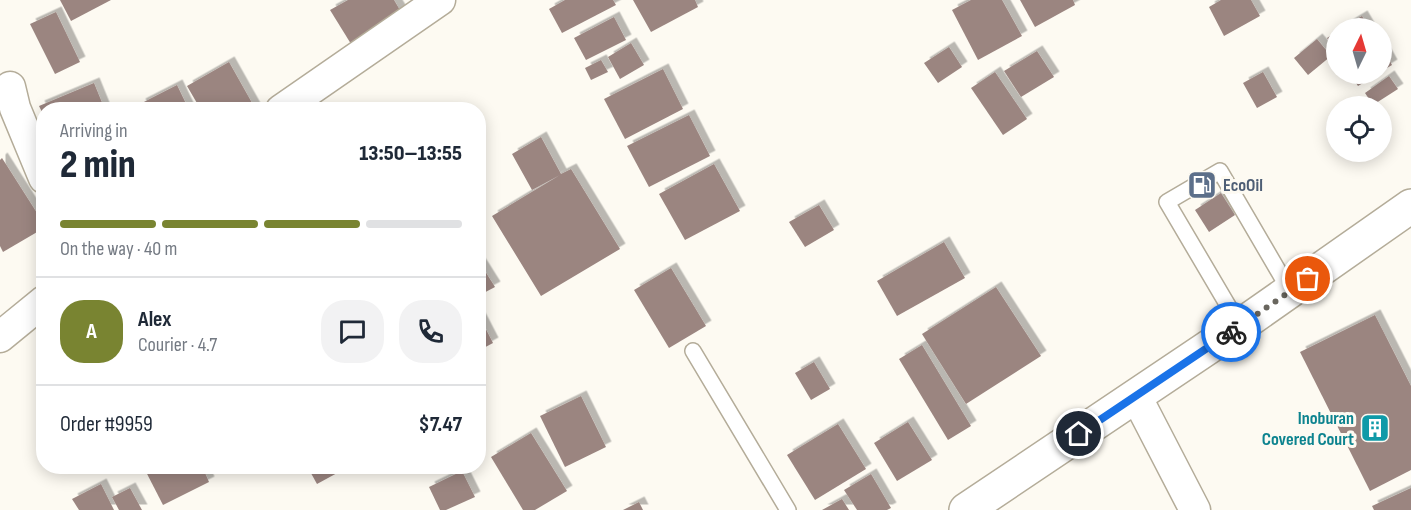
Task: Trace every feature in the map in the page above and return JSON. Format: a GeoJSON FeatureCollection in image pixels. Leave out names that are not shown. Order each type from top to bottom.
{"type":"FeatureCollection","features":[{"type":"Feature","properties":{"kind":"highway"},"geometry":{"type":"LineString","coordinates":[[966,510],[1240,326],[1411,206]]}},
{"type":"Feature","properties":{"kind":"street"},"geometry":{"type":"LineString","coordinates":[[293,102],[441,0]]}},
{"type":"Feature","properties":{"kind":"street"},"geometry":{"type":"LineString","coordinates":[[10,87],[15,108],[36,159]]}},
{"type":"Feature","properties":{"kind":"street"},"geometry":{"type":"LineString","coordinates":[[0,337],[36,308]]}},
{"type":"Feature","properties":{"kind":"street"},"geometry":{"type":"LineString","coordinates":[[1136,396],[1195,510]]}},
{"type":"Feature","properties":{"kind":"lane"},"geometry":{"type":"LineString","coordinates":[[1240,326],[1167,202],[1220,171],[1290,291]]}},
{"type":"Feature","properties":{"kind":"lane"},"geometry":{"type":"LineString","coordinates":[[693,351],[788,510]]}},
{"type":"Feature","properties":{"kind":"building"},"geometry":{"type":"Polygon","coordinates":[[[60,0],[111,0],[71,21],[60,0]]]}},
{"type":"Feature","properties":{"kind":"building"},"geometry":{"type":"Polygon","coordinates":[[[348,0],[394,0],[407,22],[356,52],[330,10],[348,0]]]}},
{"type":"Feature","properties":{"kind":"building"},"geometry":{"type":"Polygon","coordinates":[[[565,0],[613,0],[616,5],[562,33],[549,9],[565,0]]]}},
{"type":"Feature","properties":{"kind":"building"},"geometry":{"type":"Polygon","coordinates":[[[633,0],[695,0],[698,7],[651,32],[633,0]]]}},
{"type":"Feature","properties":{"kind":"building"},"geometry":{"type":"Polygon","coordinates":[[[971,0],[1002,0],[1022,36],[978,60],[952,10],[971,0]]]}},
{"type":"Feature","properties":{"kind":"building"},"geometry":{"type":"Polygon","coordinates":[[[1020,0],[1073,0],[1075,5],[1035,27],[1020,0]]]}},
{"type":"Feature","properties":{"kind":"building"},"geometry":{"type":"Polygon","coordinates":[[[1221,0],[1251,0],[1260,16],[1224,36],[1209,7],[1221,0]]]}},
{"type":"Feature","properties":{"kind":"building"},"geometry":{"type":"Polygon","coordinates":[[[56,12],[80,62],[55,74],[30,24],[56,12]]]}},
{"type":"Feature","properties":{"kind":"building"},"geometry":{"type":"Polygon","coordinates":[[[614,17],[626,40],[586,60],[574,38],[614,17]]]}},
{"type":"Feature","properties":{"kind":"building"},"geometry":{"type":"Polygon","coordinates":[[[1317,39],[1326,50],[1326,60],[1308,75],[1294,58],[1317,39]]]}},
{"type":"Feature","properties":{"kind":"building"},"geometry":{"type":"Polygon","coordinates":[[[631,43],[644,65],[620,79],[608,57],[631,43]]]}},
{"type":"Feature","properties":{"kind":"building"},"geometry":{"type":"Polygon","coordinates":[[[949,47],[962,67],[938,83],[924,63],[949,47]]]}},
{"type":"Feature","properties":{"kind":"building"},"geometry":{"type":"Polygon","coordinates":[[[1037,51],[1054,77],[1021,97],[1004,71],[1037,51]]]}},
{"type":"Feature","properties":{"kind":"building"},"geometry":{"type":"Polygon","coordinates":[[[601,60],[608,72],[591,80],[585,68],[601,60]]]}},
{"type":"Feature","properties":{"kind":"building"},"geometry":{"type":"Polygon","coordinates":[[[229,62],[252,102],[196,102],[187,86],[229,62]]]}},
{"type":"Feature","properties":{"kind":"building"},"geometry":{"type":"Polygon","coordinates":[[[663,69],[683,109],[625,139],[604,99],[663,69]]]}},
{"type":"Feature","properties":{"kind":"building"},"geometry":{"type":"Polygon","coordinates":[[[995,72],[1027,119],[1003,135],[971,88],[995,72]]]}},
{"type":"Feature","properties":{"kind":"building"},"geometry":{"type":"Polygon","coordinates":[[[1263,72],[1277,97],[1257,108],[1243,83],[1263,72]]]}},
{"type":"Feature","properties":{"kind":"building"},"geometry":{"type":"Polygon","coordinates":[[[1392,80],[1398,89],[1387,96],[1367,96],[1365,93],[1378,84],[1392,84],[1392,80]]]}},
{"type":"Feature","properties":{"kind":"building"},"geometry":{"type":"Polygon","coordinates":[[[94,83],[102,102],[49,102],[94,83]]]}},
{"type":"Feature","properties":{"kind":"building"},"geometry":{"type":"Polygon","coordinates":[[[177,85],[185,102],[144,102],[177,85]]]}},
{"type":"Feature","properties":{"kind":"building"},"geometry":{"type":"Polygon","coordinates":[[[689,115],[710,156],[649,187],[627,146],[689,115]]]}},
{"type":"Feature","properties":{"kind":"building"},"geometry":{"type":"Polygon","coordinates":[[[541,137],[561,174],[571,169],[620,249],[541,296],[492,216],[560,175],[532,190],[512,154],[541,137]]]}},
{"type":"Feature","properties":{"kind":"building"},"geometry":{"type":"Polygon","coordinates":[[[2,158],[36,211],[36,233],[3,252],[0,246],[0,160],[2,158]]]}},
{"type":"Feature","properties":{"kind":"building"},"geometry":{"type":"Polygon","coordinates":[[[714,164],[740,211],[685,240],[659,194],[714,164]]]}},
{"type":"Feature","properties":{"kind":"building"},"geometry":{"type":"Polygon","coordinates":[[[1221,193],[1235,215],[1209,232],[1195,210],[1221,193]]]}},
{"type":"Feature","properties":{"kind":"building"},"geometry":{"type":"Polygon","coordinates":[[[819,205],[834,230],[805,247],[789,222],[819,205]]]}},
{"type":"Feature","properties":{"kind":"building"},"geometry":{"type":"Polygon","coordinates":[[[944,242],[965,278],[897,316],[877,281],[944,242]]]}},
{"type":"Feature","properties":{"kind":"building"},"geometry":{"type":"Polygon","coordinates":[[[671,268],[706,326],[669,348],[634,290],[671,268]]]}},
{"type":"Feature","properties":{"kind":"building"},"geometry":{"type":"Polygon","coordinates":[[[486,273],[495,287],[486,292],[486,273]]]}},
{"type":"Feature","properties":{"kind":"building"},"geometry":{"type":"Polygon","coordinates":[[[996,287],[1041,356],[966,404],[922,334],[996,287]]]}},
{"type":"Feature","properties":{"kind":"building","name":"Inoburan Covered Court"},"geometry":{"type":"Polygon","coordinates":[[[1375,315],[1411,386],[1411,470],[1370,491],[1300,352],[1375,315]]]}},
{"type":"Feature","properties":{"kind":"building"},"geometry":{"type":"Polygon","coordinates":[[[486,329],[493,343],[486,347],[486,329]]]}},
{"type":"Feature","properties":{"kind":"building"},"geometry":{"type":"Polygon","coordinates":[[[922,345],[971,426],[948,440],[899,359],[922,345]]]}},
{"type":"Feature","properties":{"kind":"building"},"geometry":{"type":"Polygon","coordinates":[[[814,362],[830,389],[811,400],[795,373],[814,362]]]}},
{"type":"Feature","properties":{"kind":"building"},"geometry":{"type":"Polygon","coordinates":[[[581,396],[606,447],[565,467],[540,416],[581,396]]]}},
{"type":"Feature","properties":{"kind":"building"},"geometry":{"type":"Polygon","coordinates":[[[908,422],[932,460],[897,481],[874,443],[908,422]]]}},
{"type":"Feature","properties":{"kind":"building"},"geometry":{"type":"Polygon","coordinates":[[[838,424],[866,469],[815,500],[787,455],[838,424]]]}},
{"type":"Feature","properties":{"kind":"building"},"geometry":{"type":"Polygon","coordinates":[[[531,433],[567,491],[535,510],[523,510],[491,457],[531,433]]]}},
{"type":"Feature","properties":{"kind":"building"},"geometry":{"type":"Polygon","coordinates":[[[147,474],[206,474],[209,482],[163,505],[147,474]]]}},
{"type":"Feature","properties":{"kind":"building"},"geometry":{"type":"Polygon","coordinates":[[[311,474],[335,474],[317,484],[311,474]]]}},
{"type":"Feature","properties":{"kind":"building"},"geometry":{"type":"Polygon","coordinates":[[[456,474],[464,474],[475,497],[446,510],[440,510],[429,487],[456,474]]]}},
{"type":"Feature","properties":{"kind":"building"},"geometry":{"type":"Polygon","coordinates":[[[871,474],[891,508],[857,510],[844,490],[871,474]]]}},
{"type":"Feature","properties":{"kind":"building"},"geometry":{"type":"Polygon","coordinates":[[[101,484],[114,510],[79,510],[72,499],[101,484]]]}},
{"type":"Feature","properties":{"kind":"building"},"geometry":{"type":"Polygon","coordinates":[[[130,488],[142,510],[119,510],[112,497],[130,488]]]}},
{"type":"Feature","properties":{"kind":"building"},"geometry":{"type":"Polygon","coordinates":[[[1411,488],[1411,510],[1374,510],[1372,506],[1411,488]]]}},
{"type":"Feature","properties":{"kind":"building"},"geometry":{"type":"Polygon","coordinates":[[[842,499],[849,510],[822,510],[842,499]]]}},
{"type":"Feature","properties":{"kind":"building"},"geometry":{"type":"Polygon","coordinates":[[[639,502],[643,510],[623,510],[639,502]]]}},
{"type":"Feature","properties":{"kind":"way so far"},"geometry":{"type":"LineString","coordinates":[[1231,332],[1308,279]]}},
{"type":"Feature","properties":{"kind":"place","name":"EcoOil"},"geometry":{"type":"Point","coordinates":[1202,185]}},
{"type":"Feature","properties":{"kind":"place","name":"Inoburan Covered Court"},"geometry":{"type":"Point","coordinates":[1375,428]}},
{"type":"Feature","properties":{"kind":"route"},"geometry":{"type":"LineString","coordinates":[[1079,434],[1231,332]]}}]}
